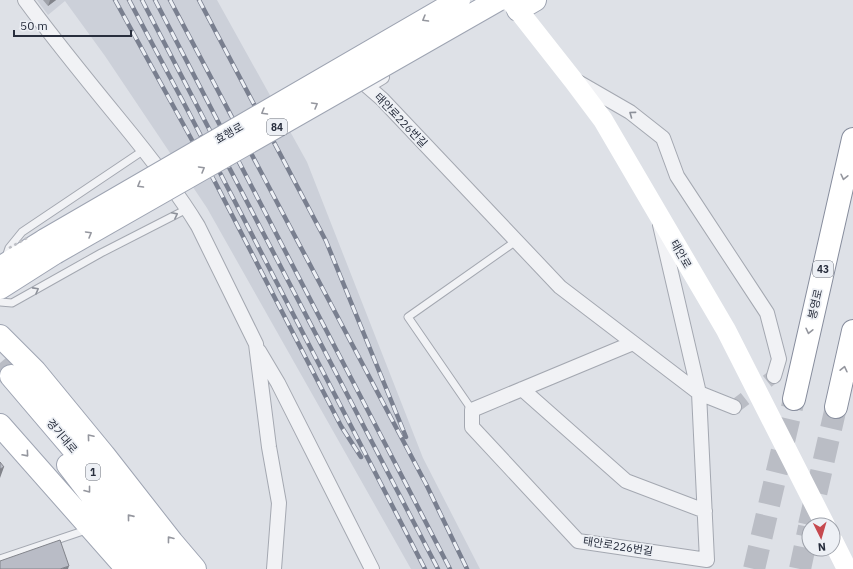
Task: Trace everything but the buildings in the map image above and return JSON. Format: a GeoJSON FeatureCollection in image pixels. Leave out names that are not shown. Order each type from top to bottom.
{"type":"FeatureCollection","features":[{"type":"Feature","properties":{"kind":"main road","name":"효행로"},"geometry":{"type":"LineString","coordinates":[[0,288],[50,247],[459,0]]}},
{"type":"Feature","properties":{"kind":"main road","name":"84"},"geometry":{"type":"LineString","coordinates":[[50,247],[514,2]]}},
{"type":"Feature","properties":{"kind":"main road","name":"봉영로"},"geometry":{"type":"LineString","coordinates":[[794,399],[853,139]]}},
{"type":"Feature","properties":{"kind":"main road","name":"효행로"},"geometry":{"type":"LineString","coordinates":[[2,266],[50,247]]}},
{"type":"Feature","properties":{"kind":"main road"},"geometry":{"type":"LineString","coordinates":[[836,407],[853,331]]}},
{"type":"Feature","properties":{"kind":"main road"},"geometry":{"type":"LineString","coordinates":[[0,336],[35,371],[104,454],[172,542],[195,569]]}},
{"type":"Feature","properties":{"kind":"main road","name":"경기대로"},"geometry":{"type":"LineString","coordinates":[[6,381],[31,421],[83,484],[148,569]]}},
{"type":"Feature","properties":{"kind":"main road","name":"경기대로"},"geometry":{"type":"LineString","coordinates":[[6,381],[114,497],[173,569]]}},
{"type":"Feature","properties":{"kind":"main road"},"geometry":{"type":"LineString","coordinates":[[0,425],[127,569]]}},
{"type":"Feature","properties":{"kind":"street"},"geometry":{"type":"LineString","coordinates":[[25,0],[51,35],[144,150],[187,209],[201,233],[256,344],[278,384],[372,569]]}},
{"type":"Feature","properties":{"kind":"street","name":"태안로"},"geometry":{"type":"LineString","coordinates":[[514,2],[603,120],[726,330],[821,517]]}},
{"type":"Feature","properties":{"kind":"street","name":"태안로226번길"},"geometry":{"type":"LineString","coordinates":[[514,2],[367,86],[382,99],[560,287],[699,393]]}},
{"type":"Feature","properties":{"kind":"street"},"geometry":{"type":"LineString","coordinates":[[573,80],[630,112],[662,138],[677,176],[767,313],[779,359],[774,376]]}},
{"type":"Feature","properties":{"kind":"street","name":"태안로226번길"},"geometry":{"type":"LineString","coordinates":[[472,410],[472,427],[578,541],[707,560],[699,393],[656,211]]}},
{"type":"Feature","properties":{"kind":"street"},"geometry":{"type":"LineString","coordinates":[[472,410],[634,343]]}},
{"type":"Feature","properties":{"kind":"street"},"geometry":{"type":"LineString","coordinates":[[256,344],[269,447],[279,503],[274,569]]}},
{"type":"Feature","properties":{"kind":"street"},"geometry":{"type":"LineString","coordinates":[[522,390],[626,481],[705,511]]}},
{"type":"Feature","properties":{"kind":"street"},"geometry":{"type":"LineString","coordinates":[[699,393],[734,407]]}},
{"type":"Feature","properties":{"kind":"street"},"geometry":{"type":"LineString","coordinates":[[841,557],[847,569]]}},
{"type":"Feature","properties":{"kind":"lane"},"geometry":{"type":"LineString","coordinates":[[2,266],[9,248],[22,232],[144,150]]}},
{"type":"Feature","properties":{"kind":"lane"},"geometry":{"type":"LineString","coordinates":[[0,302],[12,303],[101,253],[187,209]]}},
{"type":"Feature","properties":{"kind":"lane","name":"태안로226번길"},"geometry":{"type":"LineString","coordinates":[[472,410],[408,317],[516,241]]}},
{"type":"Feature","properties":{"kind":"lane"},"geometry":{"type":"LineString","coordinates":[[0,559],[91,528]]}},
{"type":"Feature","properties":{"kind":"shaded area"},"geometry":{"type":"Polygon","coordinates":[[[37,0],[217,0],[307,162],[423,458],[480,569],[411,569],[207,208],[105,56],[65,1],[48,15],[37,0]]]}},
{"type":"Feature","properties":{"kind":"tunnel"},"geometry":{"type":"LineString","coordinates":[[0,363],[11,376]]}},
{"type":"Feature","properties":{"kind":"tunnel"},"geometry":{"type":"LineString","coordinates":[[734,407],[774,376]]}},
{"type":"Feature","properties":{"kind":"tunnel"},"geometry":{"type":"LineString","coordinates":[[754,569],[794,399]]}},
{"type":"Feature","properties":{"kind":"tunnel"},"geometry":{"type":"LineString","coordinates":[[811,517],[836,407]]}},
{"type":"Feature","properties":{"kind":"tunnel"},"geometry":{"type":"LineString","coordinates":[[800,569],[803,557]]}},
{"type":"Feature","properties":{"kind":"railway"},"geometry":{"type":"LineString","coordinates":[[115,0],[215,182],[341,426],[361,457]]}},
{"type":"Feature","properties":{"kind":"railway"},"geometry":{"type":"LineString","coordinates":[[129,0],[425,569]]}},
{"type":"Feature","properties":{"kind":"railway"},"geometry":{"type":"LineString","coordinates":[[142,0],[438,569]]}},
{"type":"Feature","properties":{"kind":"railway"},"geometry":{"type":"LineString","coordinates":[[155,0],[450,569]]}},
{"type":"Feature","properties":{"kind":"railway"},"geometry":{"type":"LineString","coordinates":[[170,0],[426,484],[467,569]]}},
{"type":"Feature","properties":{"kind":"railway"},"geometry":{"type":"LineString","coordinates":[[199,0],[326,241],[406,437]]}}]}
